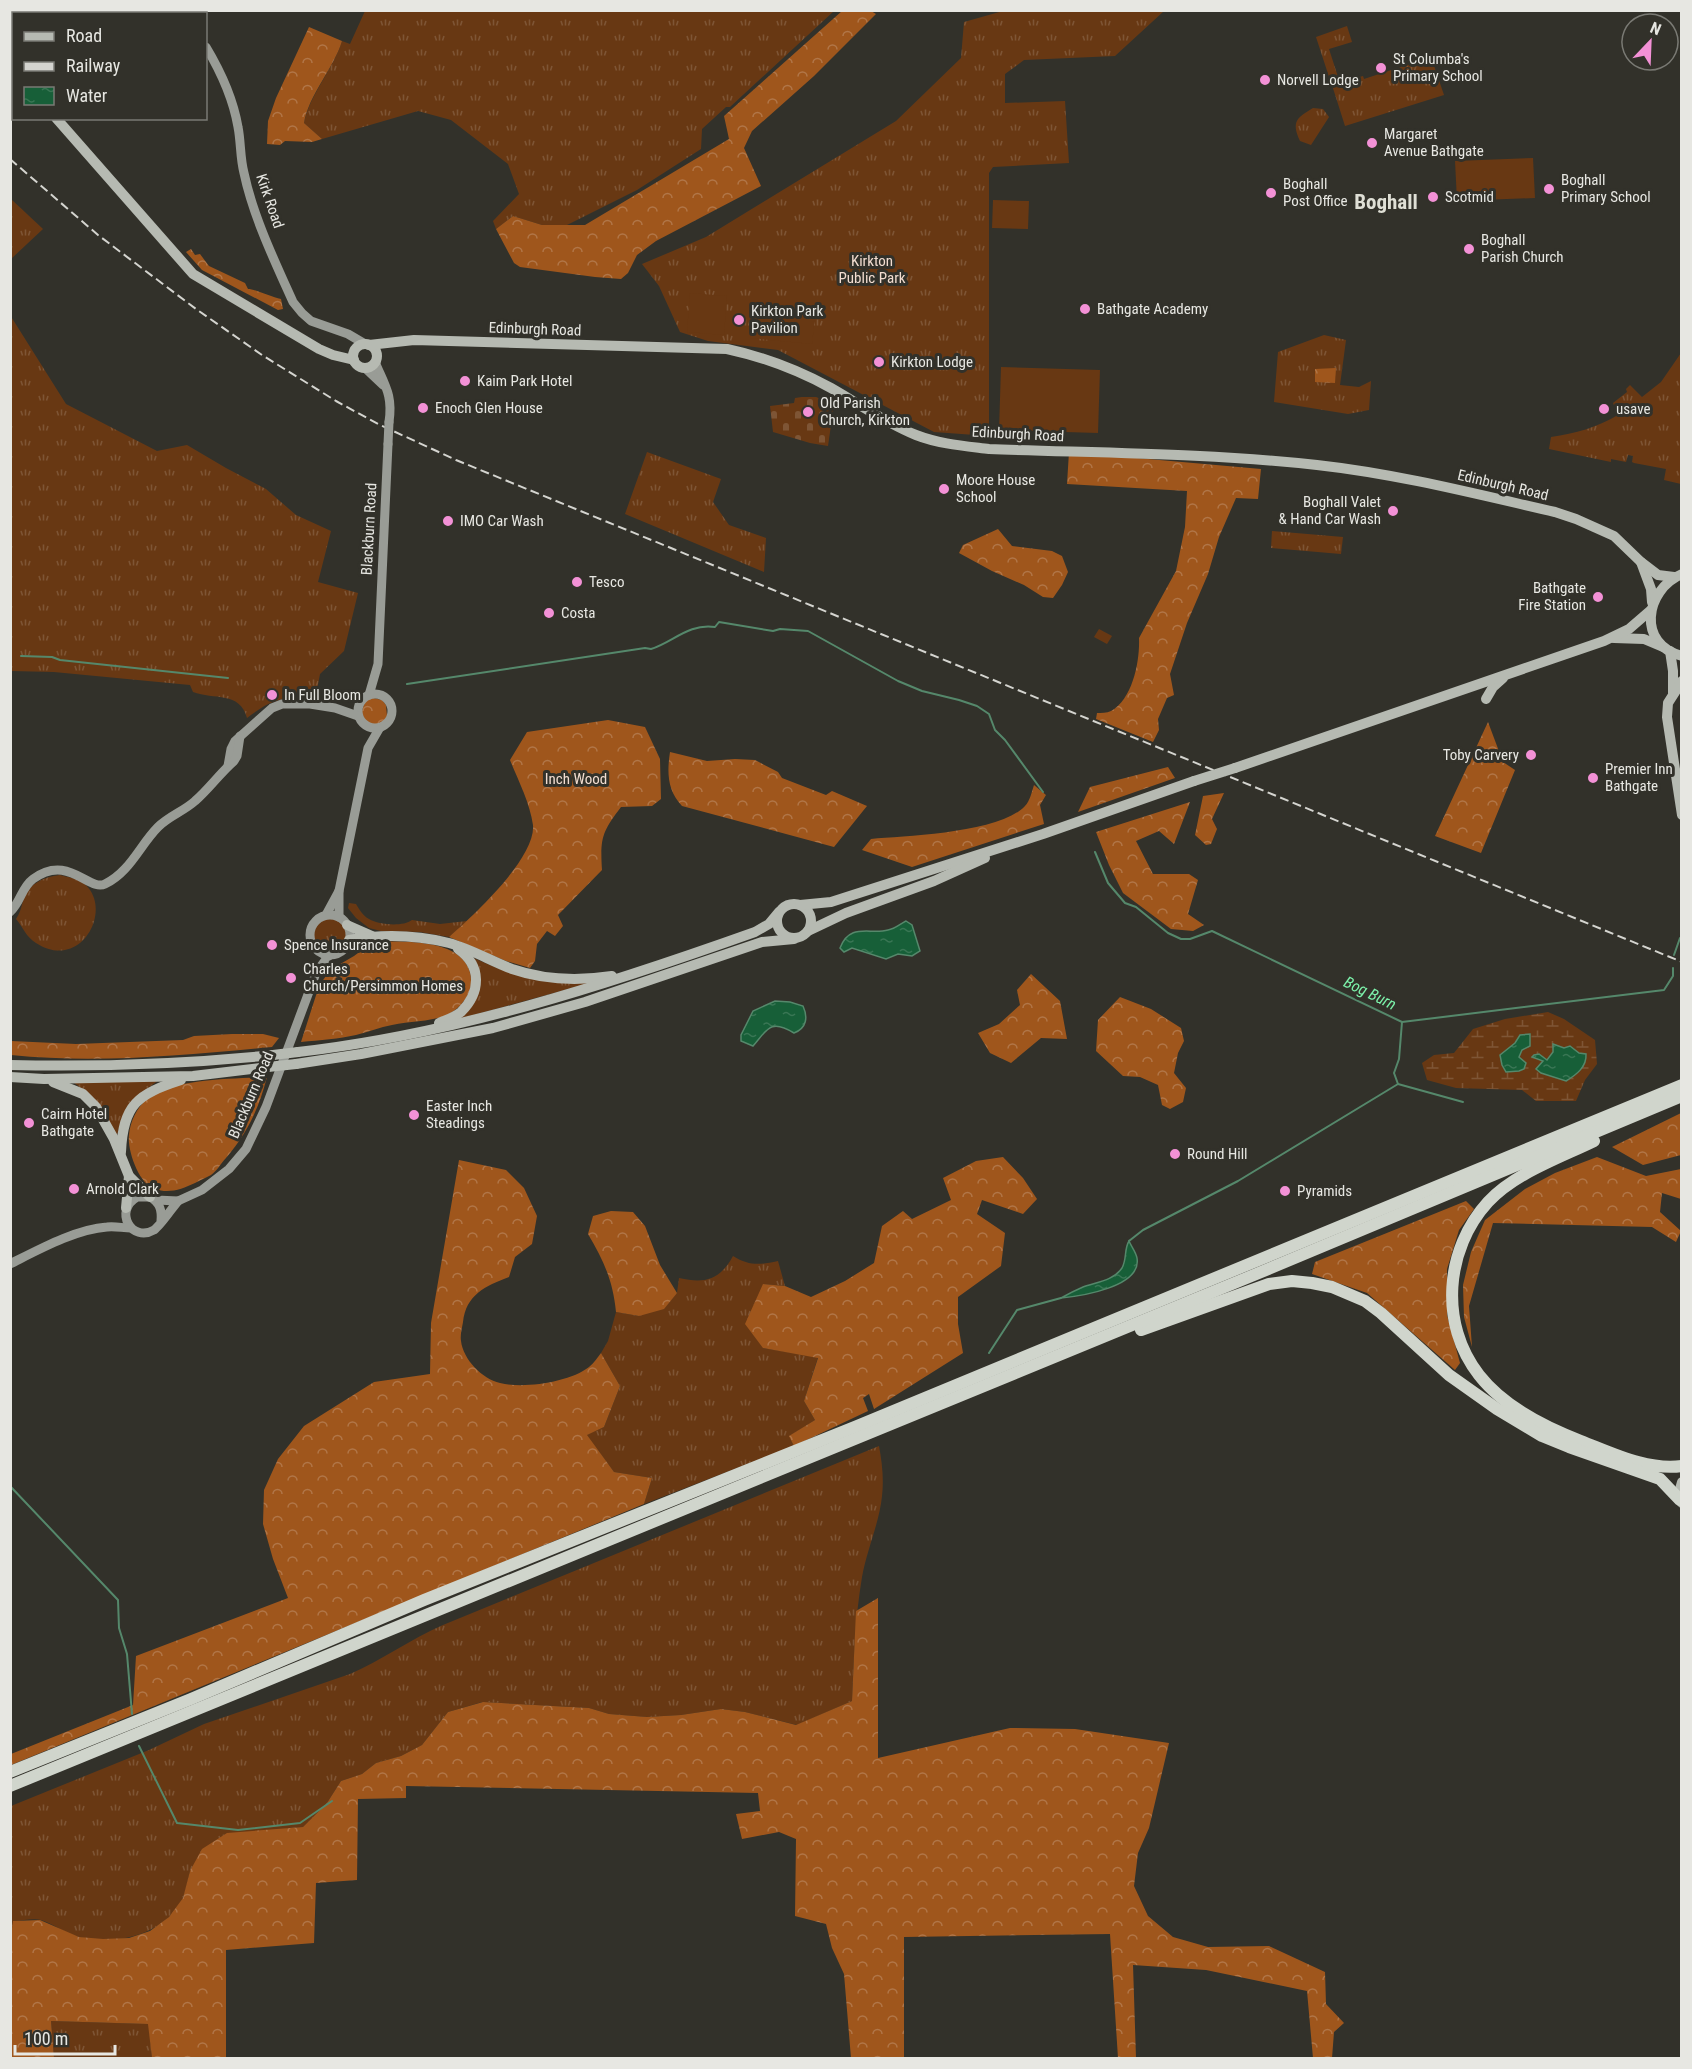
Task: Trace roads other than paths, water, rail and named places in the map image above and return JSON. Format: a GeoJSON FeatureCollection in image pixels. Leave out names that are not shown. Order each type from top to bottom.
{"type":"FeatureCollection","features":[{"type":"Feature","properties":{"kind":"highway"},"geometry":{"type":"LineString","coordinates":[[10,1772],[180,1704],[424,1600],[868,1422],[1682,1085]]}},
{"type":"Feature","properties":{"kind":"highway"},"geometry":{"type":"LineString","coordinates":[[10,1786],[1682,1097]]}},
{"type":"Feature","properties":{"kind":"highway"},"geometry":{"type":"LineString","coordinates":[[1682,1097],[1519,1178],[1489,1201],[1478,1214],[1461,1245],[1455,1265],[1452,1306],[1458,1336],[1478,1374],[1498,1395],[1524,1414],[1559,1432],[1633,1460],[1666,1468],[1682,1466]]}},
{"type":"Feature","properties":{"kind":"highway"},"geometry":{"type":"LineString","coordinates":[[884,1427],[1257,1287],[1292,1281],[1312,1282],[1332,1287],[1365,1301],[1449,1375],[1497,1409],[1542,1436],[1660,1479],[1681,1501]]}},
{"type":"Feature","properties":{"kind":"main road","name":"Kirk Road"},"geometry":{"type":"LineString","coordinates":[[207,49],[221,72],[229,92],[238,128],[243,172],[252,201],[293,302],[311,321],[348,334],[364,354]]}},
{"type":"Feature","properties":{"kind":"main road"},"geometry":{"type":"LineString","coordinates":[[58,120],[193,274],[333,355],[364,354]]}},
{"type":"Feature","properties":{"kind":"main road","name":"Edinburgh Road"},"geometry":{"type":"LineString","coordinates":[[364,354],[395,341],[414,340],[727,349],[754,355],[792,368],[880,418],[918,436],[951,445],[1246,459],[1317,465],[1376,474],[1555,512],[1576,519],[1614,536],[1658,575],[1678,575]]}},
{"type":"Feature","properties":{"kind":"main road","name":"Blackburn Road"},"geometry":{"type":"LineString","coordinates":[[364,354],[390,394],[391,402],[378,666],[383,696]]}},
{"type":"Feature","properties":{"kind":"main road","name":"Edinburgh Road"},"geometry":{"type":"LineString","coordinates":[[1641,562],[1652,590],[1652,628],[1656,638],[1666,649],[1673,671],[1673,693]]}},
{"type":"Feature","properties":{"kind":"main road"},"geometry":{"type":"LineString","coordinates":[[10,1065],[126,1066],[210,1062],[298,1052],[411,1033],[514,1010],[636,973],[755,932],[769,924],[779,912],[789,905],[831,902],[1023,840],[1612,638],[1629,629],[1651,607],[1657,592],[1667,581],[1678,575]]}},
{"type":"Feature","properties":{"kind":"main road"},"geometry":{"type":"LineString","coordinates":[[1612,638],[1644,639],[1682,656]]}},
{"type":"Feature","properties":{"kind":"main road","name":"Blackburn Road"},"geometry":{"type":"LineString","coordinates":[[369,695],[378,666]]}},
{"type":"Feature","properties":{"kind":"main road"},"geometry":{"type":"LineString","coordinates":[[1486,699],[1493,687],[1507,674]]}},
{"type":"Feature","properties":{"kind":"main road"},"geometry":{"type":"LineString","coordinates":[[1682,681],[1668,703],[1667,717],[1682,815]]}},
{"type":"Feature","properties":{"kind":"main road"},"geometry":{"type":"LineString","coordinates":[[358,716],[360,704],[369,695],[379,694],[391,705],[392,716],[386,726],[379,729],[368,748],[339,891],[326,915],[316,921],[311,931],[312,942],[316,949],[330,954],[342,951],[349,940],[372,936],[416,938],[449,943],[515,970],[539,976],[573,979],[636,973]]}},
{"type":"Feature","properties":{"kind":"main road"},"geometry":{"type":"LineString","coordinates":[[10,912],[19,901],[27,884],[44,873],[62,870],[72,872],[93,884],[108,883],[136,856],[148,838],[166,819],[194,802],[228,766],[233,744],[240,736],[266,713],[282,704],[310,704],[335,708],[358,716],[364,725],[368,748]]}},
{"type":"Feature","properties":{"kind":"main road"},"geometry":{"type":"LineString","coordinates":[[335,708],[360,704]]}},
{"type":"Feature","properties":{"kind":"main road"},"geometry":{"type":"LineString","coordinates":[[364,725],[379,729]]}},
{"type":"Feature","properties":{"kind":"main road"},"geometry":{"type":"LineString","coordinates":[[10,1077],[44,1079],[193,1076],[361,1054],[494,1028],[585,1002],[762,942],[802,937],[808,931],[857,908],[941,878],[1023,840]]}},
{"type":"Feature","properties":{"kind":"main road"},"geometry":{"type":"LineString","coordinates":[[339,891],[343,921],[349,940]]}},
{"type":"Feature","properties":{"kind":"main road"},"geometry":{"type":"LineString","coordinates":[[800,905],[810,916],[808,931]]}},
{"type":"Feature","properties":{"kind":"main road"},"geometry":{"type":"LineString","coordinates":[[779,912],[776,920],[778,928],[783,935],[794,939]]}},
{"type":"Feature","properties":{"kind":"main road"},"geometry":{"type":"LineString","coordinates":[[326,915],[372,936]]}},
{"type":"Feature","properties":{"kind":"main road"},"geometry":{"type":"LineString","coordinates":[[411,1033],[441,1023],[459,1013],[470,1001],[476,977],[468,956],[449,943]]}},
{"type":"Feature","properties":{"kind":"main road","name":"Blackburn Road"},"geometry":{"type":"LineString","coordinates":[[316,949],[316,973]]}},
{"type":"Feature","properties":{"kind":"main road","name":"Blackburn Road"},"geometry":{"type":"LineString","coordinates":[[161,1221],[178,1201],[214,1182],[246,1149],[266,1107],[316,973],[330,954]]}},
{"type":"Feature","properties":{"kind":"main road"},"geometry":{"type":"LineString","coordinates":[[121,1155],[125,1121],[137,1101],[159,1087],[193,1076]]}},
{"type":"Feature","properties":{"kind":"main road"},"geometry":{"type":"LineString","coordinates":[[44,1079],[83,1094],[105,1120],[129,1176],[153,1199],[162,1212],[161,1221],[148,1233],[139,1233],[127,1223],[129,1176]]}},
{"type":"Feature","properties":{"kind":"main road"},"geometry":{"type":"LineString","coordinates":[[107,1227],[137,1197],[178,1201]]}},
{"type":"Feature","properties":{"kind":"main road"},"geometry":{"type":"LineString","coordinates":[[10,1264],[61,1241],[107,1227],[131,1228]]}},
{"type":"Feature","properties":{"kind":"main road"},"geometry":{"type":"LineString","coordinates":[[1681,1501],[1682,1482]]}},
{"type":"Feature","properties":{"kind":"water"},"geometry":{"type":"Polygon","coordinates":[[[906,921],[912,925],[920,951],[912,956],[898,954],[886,959],[852,948],[844,952],[840,948],[844,940],[855,932],[891,929],[906,921]]]}},
{"type":"Feature","properties":{"kind":"water"},"geometry":{"type":"Polygon","coordinates":[[[775,1001],[803,1006],[806,1018],[802,1028],[794,1033],[774,1026],[766,1031],[753,1046],[741,1041],[741,1035],[753,1011],[775,1001]]]}},
{"type":"Feature","properties":{"kind":"water"},"geometry":{"type":"Polygon","coordinates":[[[1530,1034],[1530,1046],[1522,1050],[1519,1057],[1526,1063],[1524,1069],[1506,1072],[1500,1055],[1515,1043],[1520,1035],[1530,1034]]]}},
{"type":"Feature","properties":{"kind":"water"},"geometry":{"type":"Polygon","coordinates":[[[1553,1044],[1564,1048],[1570,1046],[1579,1053],[1586,1054],[1583,1067],[1566,1081],[1541,1073],[1536,1069],[1543,1061],[1532,1057],[1539,1054],[1547,1060],[1553,1052],[1553,1044]]]}},
{"type":"Feature","properties":{"kind":"water"},"geometry":{"type":"Polygon","coordinates":[[[1129,1241],[1137,1258],[1136,1268],[1130,1276],[1108,1288],[1061,1298],[1118,1272],[1124,1265],[1129,1241]]]}},
{"type":"Feature","properties":{"kind":"waterway"},"geometry":{"type":"LineString","coordinates":[[407,684],[645,648],[651,649],[689,630],[715,627],[719,622],[773,631],[780,629],[808,631],[898,681],[922,691],[977,706],[989,714],[995,730],[1043,792]]}},
{"type":"Feature","properties":{"kind":"waterway"},"geometry":{"type":"LineString","coordinates":[[21,656],[52,657],[60,660],[228,678]]}},
{"type":"Feature","properties":{"kind":"waterway","name":"Bog Burn"},"geometry":{"type":"LineString","coordinates":[[1095,852],[1108,883],[1125,903],[1136,907],[1168,933],[1181,939],[1190,939],[1212,931],[1402,1022],[1664,990],[1673,976],[1673,968]]}},
{"type":"Feature","properties":{"kind":"waterway"},"geometry":{"type":"LineString","coordinates":[[1674,955],[1680,938]]}},
{"type":"Feature","properties":{"kind":"waterway"},"geometry":{"type":"LineString","coordinates":[[1402,1022],[1399,1059],[1394,1073],[1398,1084],[1463,1102]]}},
{"type":"Feature","properties":{"kind":"waterway"},"geometry":{"type":"LineString","coordinates":[[1129,1241],[1143,1230],[1238,1181],[1398,1084]]}},
{"type":"Feature","properties":{"kind":"waterway"},"geometry":{"type":"LineString","coordinates":[[989,1353],[1017,1310],[1061,1298]]}},
{"type":"Feature","properties":{"kind":"waterway"},"geometry":{"type":"LineString","coordinates":[[10,1486],[118,1600],[119,1628],[127,1654],[132,1714]]}},
{"type":"Feature","properties":{"kind":"waterway"},"geometry":{"type":"LineString","coordinates":[[139,1746],[177,1823],[238,1830],[300,1823],[332,1801]]}},
{"type":"Feature","properties":{"kind":"railway"},"geometry":{"type":"LineString","coordinates":[[10,159],[98,235],[196,309],[262,355],[378,424],[456,460],[1682,962]]}},
{"type":"Feature","properties":{"kind":"place","name":"St Columba's Primary School"},"geometry":{"type":"Point","coordinates":[1381,68]}},
{"type":"Feature","properties":{"kind":"place","name":"Norvell Lodge"},"geometry":{"type":"Point","coordinates":[1265,80]}},
{"type":"Feature","properties":{"kind":"place","name":"Margaret Avenue Bathgate"},"geometry":{"type":"Point","coordinates":[1372,143]}},
{"type":"Feature","properties":{"kind":"place","name":"Boghall Primary School"},"geometry":{"type":"Point","coordinates":[1549,189]}},
{"type":"Feature","properties":{"kind":"place","name":"Boghall Post Office"},"geometry":{"type":"Point","coordinates":[1271,193]}},
{"type":"Feature","properties":{"kind":"place","name":"Scotmid"},"geometry":{"type":"Point","coordinates":[1433,197]}},
{"type":"Feature","properties":{"kind":"place","name":"Boghall Parish Church"},"geometry":{"type":"Point","coordinates":[1469,249]}},
{"type":"Feature","properties":{"kind":"place","name":"Bathgate Academy"},"geometry":{"type":"Point","coordinates":[1085,309]}},
{"type":"Feature","properties":{"kind":"place","name":"Kirkton Park Pavilion"},"geometry":{"type":"Point","coordinates":[739,320]}},
{"type":"Feature","properties":{"kind":"place","name":"Kirkton Lodge"},"geometry":{"type":"Point","coordinates":[879,362]}},
{"type":"Feature","properties":{"kind":"place","name":"Kaim Park Hotel"},"geometry":{"type":"Point","coordinates":[465,381]}},
{"type":"Feature","properties":{"kind":"place","name":"Enoch Glen House"},"geometry":{"type":"Point","coordinates":[423,408]}},
{"type":"Feature","properties":{"kind":"place","name":"usave"},"geometry":{"type":"Point","coordinates":[1604,409]}},
{"type":"Feature","properties":{"kind":"place","name":"Old Parish Church, Kirkton"},"geometry":{"type":"Point","coordinates":[808,412]}},
{"type":"Feature","properties":{"kind":"place","name":"Moore House School"},"geometry":{"type":"Point","coordinates":[944,489]}},
{"type":"Feature","properties":{"kind":"place","name":"Boghall Valet & Hand Car Wash"},"geometry":{"type":"Point","coordinates":[1393,511]}},
{"type":"Feature","properties":{"kind":"place","name":"IMO Car Wash"},"geometry":{"type":"Point","coordinates":[448,521]}},
{"type":"Feature","properties":{"kind":"place","name":"Tesco"},"geometry":{"type":"Point","coordinates":[577,582]}},
{"type":"Feature","properties":{"kind":"place","name":"Bathgate Fire Station"},"geometry":{"type":"Point","coordinates":[1598,597]}},
{"type":"Feature","properties":{"kind":"place","name":"Costa"},"geometry":{"type":"Point","coordinates":[549,613]}},
{"type":"Feature","properties":{"kind":"place","name":"In Full Bloom"},"geometry":{"type":"Point","coordinates":[272,695]}},
{"type":"Feature","properties":{"kind":"place","name":"Toby Carvery"},"geometry":{"type":"Point","coordinates":[1531,755]}},
{"type":"Feature","properties":{"kind":"place","name":"Premier Inn Bathgate"},"geometry":{"type":"Point","coordinates":[1593,778]}},
{"type":"Feature","properties":{"kind":"place","name":"Spence Insurance"},"geometry":{"type":"Point","coordinates":[272,945]}},
{"type":"Feature","properties":{"kind":"place","name":"Charles Church/Persimmon Homes"},"geometry":{"type":"Point","coordinates":[291,978]}},
{"type":"Feature","properties":{"kind":"place","name":"Easter Inch Steadings"},"geometry":{"type":"Point","coordinates":[414,1115]}},
{"type":"Feature","properties":{"kind":"place","name":"Cairn Hotel Bathgate"},"geometry":{"type":"Point","coordinates":[29,1123]}},
{"type":"Feature","properties":{"kind":"place","name":"Round Hill"},"geometry":{"type":"Point","coordinates":[1175,1154]}},
{"type":"Feature","properties":{"kind":"place","name":"Arnold Clark"},"geometry":{"type":"Point","coordinates":[74,1189]}},
{"type":"Feature","properties":{"kind":"place","name":"Pyramids"},"geometry":{"type":"Point","coordinates":[1285,1191]}},
{"type":"Feature","properties":{"kind":"district","name":"Boghall"},"geometry":{"type":"Point","coordinates":[1386,202]}},
{"type":"Feature","properties":{"kind":"park label","name":"Kirkton Public Park"},"geometry":{"type":"Point","coordinates":[872,270]}},
{"type":"Feature","properties":{"kind":"park label","name":"Inch Wood"},"geometry":{"type":"Point","coordinates":[576,779]}}]}
